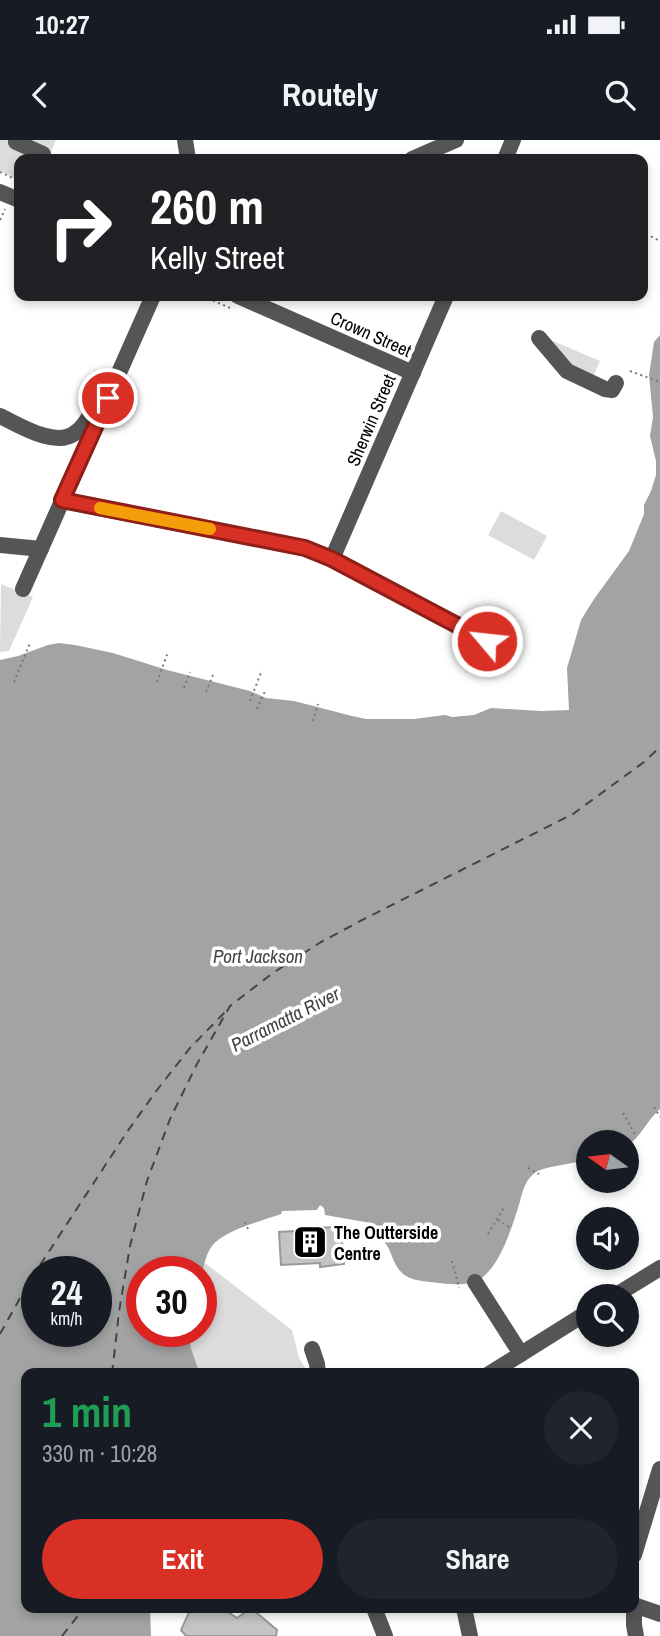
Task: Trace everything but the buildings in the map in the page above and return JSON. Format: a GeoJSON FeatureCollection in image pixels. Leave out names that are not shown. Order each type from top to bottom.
{"type":"FeatureCollection","features":[{"type":"Feature","properties":{"kind":"street"},"geometry":{"type":"LineString","coordinates":[[16,140],[44,151]]}},
{"type":"Feature","properties":{"kind":"street"},"geometry":{"type":"LineString","coordinates":[[424,154],[456,140]]}},
{"type":"Feature","properties":{"kind":"street"},"geometry":{"type":"LineString","coordinates":[[0,192],[13,204]]}},
{"type":"Feature","properties":{"kind":"street"},"geometry":{"type":"LineString","coordinates":[[23,589],[151,301]]}},
{"type":"Feature","properties":{"kind":"street","name":"Crown Street"},"geometry":{"type":"LineString","coordinates":[[249,301],[412,373]]}},
{"type":"Feature","properties":{"kind":"street","name":"Sherwin Street"},"geometry":{"type":"LineString","coordinates":[[332,559],[444,301]]}},
{"type":"Feature","properties":{"kind":"street"},"geometry":{"type":"LineString","coordinates":[[539,338],[567,371],[606,389],[612,390],[616,383]]}},
{"type":"Feature","properties":{"kind":"street"},"geometry":{"type":"LineString","coordinates":[[0,416],[47,437],[62,438],[73,435],[119,373]]}},
{"type":"Feature","properties":{"kind":"street"},"geometry":{"type":"LineString","coordinates":[[62,500],[305,548],[332,559],[487,641]]}},
{"type":"Feature","properties":{"kind":"street"},"geometry":{"type":"LineString","coordinates":[[0,545],[41,549]]}},
{"type":"Feature","properties":{"kind":"street"},"geometry":{"type":"LineString","coordinates":[[634,1284],[660,1268]]}},
{"type":"Feature","properties":{"kind":"street"},"geometry":{"type":"LineString","coordinates":[[467,1285],[521,1354]]}},
{"type":"Feature","properties":{"kind":"street"},"geometry":{"type":"LineString","coordinates":[[499,1368],[576,1320]]}},
{"type":"Feature","properties":{"kind":"street"},"geometry":{"type":"LineString","coordinates":[[312,1349],[317,1368]]}},
{"type":"Feature","properties":{"kind":"street"},"geometry":{"type":"LineString","coordinates":[[639,1538],[660,1469]]}},
{"type":"Feature","properties":{"kind":"street"},"geometry":{"type":"LineString","coordinates":[[639,1607],[660,1614]]}},
{"type":"Feature","properties":{"kind":"street"},"geometry":{"type":"LineString","coordinates":[[376,1613],[385,1636]]}},
{"type":"Feature","properties":{"kind":"street"},"geometry":{"type":"LineString","coordinates":[[465,1613],[470,1636]]}},
{"type":"Feature","properties":{"kind":"street"},"geometry":{"type":"LineString","coordinates":[[634,1613],[636,1636]]}},
{"type":"Feature","properties":{"kind":"path"},"geometry":{"type":"LineString","coordinates":[[0,220],[13,204]]}},
{"type":"Feature","properties":{"kind":"path"},"geometry":{"type":"LineString","coordinates":[[630,371],[660,382]]}},
{"type":"Feature","properties":{"kind":"path"},"geometry":{"type":"LineString","coordinates":[[14,681],[30,643]]}},
{"type":"Feature","properties":{"kind":"path"},"geometry":{"type":"LineString","coordinates":[[157,682],[168,652]]}},
{"type":"Feature","properties":{"kind":"path"},"geometry":{"type":"LineString","coordinates":[[250,701],[262,670]]}},
{"type":"Feature","properties":{"kind":"path"},"geometry":{"type":"LineString","coordinates":[[184,688],[190,672]]}},
{"type":"Feature","properties":{"kind":"path"},"geometry":{"type":"LineString","coordinates":[[206,692],[213,675]]}},
{"type":"Feature","properties":{"kind":"path"},"geometry":{"type":"LineString","coordinates":[[257,709],[266,689]]}},
{"type":"Feature","properties":{"kind":"path"},"geometry":{"type":"LineString","coordinates":[[313,721],[318,704]]}},
{"type":"Feature","properties":{"kind":"path"},"geometry":{"type":"LineString","coordinates":[[654,1107],[660,1117]]}},
{"type":"Feature","properties":{"kind":"path"},"geometry":{"type":"LineString","coordinates":[[623,1113],[633,1130]]}},
{"type":"Feature","properties":{"kind":"path"},"geometry":{"type":"LineString","coordinates":[[528,1168],[538,1174]]}},
{"type":"Feature","properties":{"kind":"path"},"geometry":{"type":"LineString","coordinates":[[488,1234],[505,1206]]}},
{"type":"Feature","properties":{"kind":"path"},"geometry":{"type":"LineString","coordinates":[[497,1220],[509,1227]]}},
{"type":"Feature","properties":{"kind":"path"},"geometry":{"type":"LineString","coordinates":[[245,1222],[248,1229]]}},
{"type":"Feature","properties":{"kind":"path"},"geometry":{"type":"LineString","coordinates":[[374,1236],[389,1232]]}},
{"type":"Feature","properties":{"kind":"path"},"geometry":{"type":"LineString","coordinates":[[452,1261],[467,1285]]}},
{"type":"Feature","properties":{"kind":"shaded area"},"geometry":{"type":"Polygon","coordinates":[[[0,140],[56,140],[50,154],[14,154],[14,178],[0,171],[0,140]]]}},
{"type":"Feature","properties":{"kind":"shaded area"},"geometry":{"type":"Polygon","coordinates":[[[541,336],[600,361],[592,379],[565,366],[541,336]]]}},
{"type":"Feature","properties":{"kind":"shaded area"},"geometry":{"type":"Polygon","coordinates":[[[501,511],[547,536],[534,560],[488,535],[501,511]]]}},
{"type":"Feature","properties":{"kind":"shaded area"},"geometry":{"type":"Polygon","coordinates":[[[1,584],[33,597],[9,651],[0,652],[1,584]]]}},
{"type":"Feature","properties":{"kind":"shaded area"},"geometry":{"type":"Polygon","coordinates":[[[217,1272],[292,1330],[299,1358],[305,1368],[198,1368],[191,1348],[217,1347],[217,1272]]]}},
{"type":"Feature","properties":{"kind":"water","name":"Port Jackson"},"geometry":{"type":"Polygon","coordinates":[[[660,335],[660,1109],[639,1134],[639,1130],[576,1130],[576,1162],[545,1168],[529,1178],[497,1260],[483,1277],[474,1282],[447,1284],[408,1277],[396,1265],[371,1223],[325,1215],[324,1208],[320,1205],[317,1210],[282,1211],[281,1214],[242,1227],[215,1243],[207,1256],[126,1256],[126,1347],[191,1347],[198,1368],[21,1368],[21,1613],[150,1613],[151,1636],[0,1636],[0,660],[48,645],[75,645],[250,691],[266,698],[294,701],[366,719],[414,719],[445,715],[452,717],[474,715],[491,708],[569,710],[567,668],[581,620],[629,551],[656,475],[656,461],[650,436],[653,417],[649,375],[654,342],[660,335]]]}},
{"type":"Feature","properties":{"kind":"ferry route"},"geometry":{"type":"LineString","coordinates":[[113,1368],[130,1246],[147,1181],[170,1119],[230,1006],[273,973],[321,942],[573,814],[644,762],[660,747]]}},
{"type":"Feature","properties":{"kind":"ferry route"},"geometry":{"type":"LineString","coordinates":[[0,1334],[29,1282],[127,1132],[190,1048],[228,1009]]}},
{"type":"Feature","properties":{"kind":"ferry route"},"geometry":{"type":"LineString","coordinates":[[62,1636],[80,1613]]}},
{"type":"Feature","properties":{"kind":"slow traffic"},"geometry":{"type":"LineString","coordinates":[[100,508],[210,529]]}},
{"type":"Feature","properties":{"kind":"place","name":"The Outterside Centre"},"geometry":{"type":"Point","coordinates":[310,1242]}},
{"type":"Feature","properties":{"kind":"route"},"geometry":{"type":"LineString","coordinates":[[108,398],[62,500],[305,548],[332,559],[487,641]]}},
{"type":"Feature","properties":{"kind":"water label","name":"Parramatta River"},"geometry":{"type":"Point","coordinates":[285,1019]}}]}
